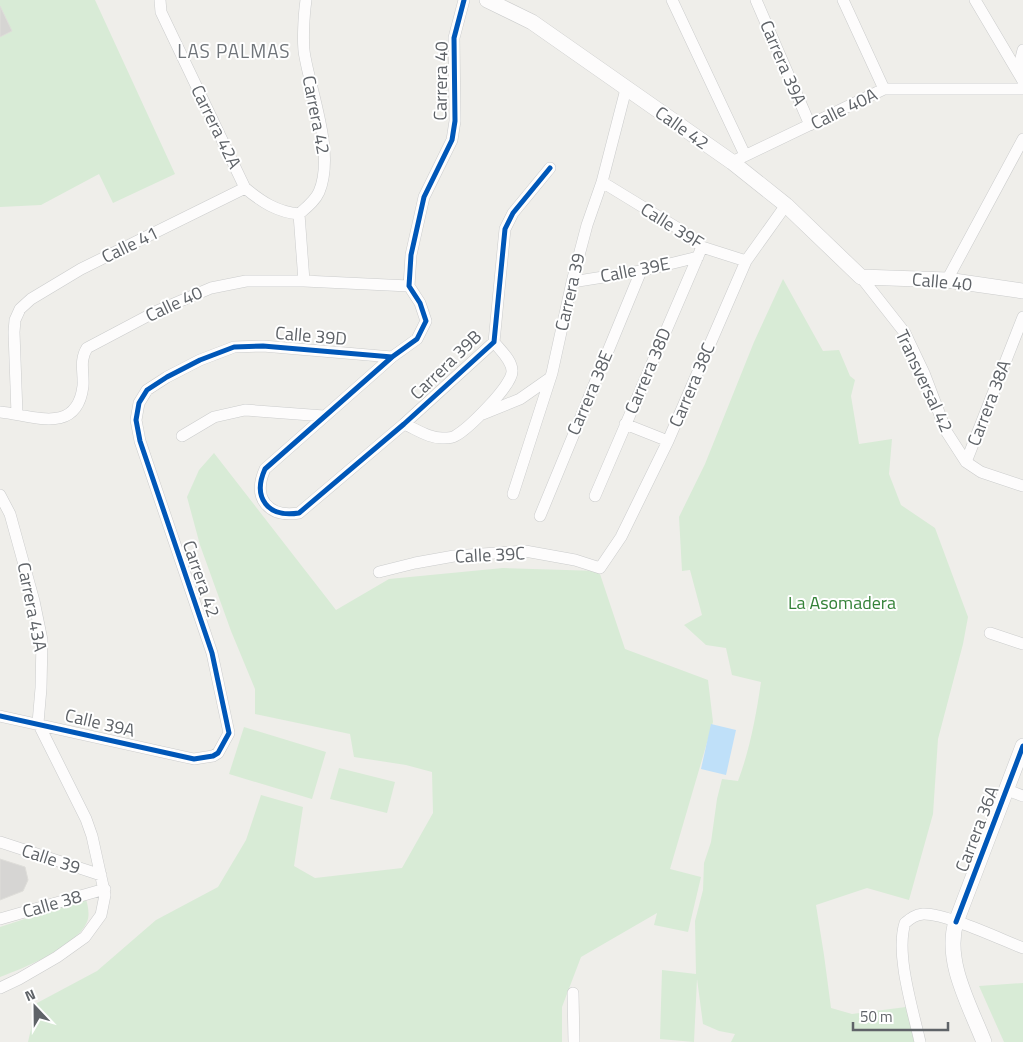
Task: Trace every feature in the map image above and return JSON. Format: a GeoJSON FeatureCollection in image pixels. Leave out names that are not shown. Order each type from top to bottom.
{"type":"FeatureCollection","features":[{"type":"Feature","properties":{"kind":"street","name":"Carrera 42"},"geometry":{"type":"LineString","coordinates":[[299,214],[312,204],[319,192],[324,176],[326,153],[304,54],[306,0]]}},
{"type":"Feature","properties":{"kind":"street","name":"Carrera 40"},"geometry":{"type":"LineString","coordinates":[[300,513],[287,515],[275,512],[265,504],[260,492],[260,480],[264,468],[392,357],[417,339],[426,322],[420,303],[410,286],[411,255],[424,197],[452,140],[455,121],[454,38],[464,0]]}},
{"type":"Feature","properties":{"kind":"street","name":"Calle 42"},"geometry":{"type":"LineString","coordinates":[[487,0],[532,22],[626,89],[738,158],[861,277]]}},
{"type":"Feature","properties":{"kind":"street"},"geometry":{"type":"LineString","coordinates":[[672,0],[738,158]]}},
{"type":"Feature","properties":{"kind":"street","name":"Carrera 39A"},"geometry":{"type":"LineString","coordinates":[[756,0],[810,125]]}},
{"type":"Feature","properties":{"kind":"street"},"geometry":{"type":"LineString","coordinates":[[843,0],[884,89]]}},
{"type":"Feature","properties":{"kind":"street"},"geometry":{"type":"LineString","coordinates":[[975,0],[1023,81]]}},
{"type":"Feature","properties":{"kind":"street","name":"Carrera 42A"},"geometry":{"type":"LineString","coordinates":[[160,6],[246,188],[268,206],[286,213],[299,214]]}},
{"type":"Feature","properties":{"kind":"street"},"geometry":{"type":"LineString","coordinates":[[1018,70],[1023,50]]}},
{"type":"Feature","properties":{"kind":"street","name":"Carrera 39"},"geometry":{"type":"LineString","coordinates":[[513,494],[550,378],[586,225],[602,182],[626,89]]}},
{"type":"Feature","properties":{"kind":"street","name":"Calle 40A"},"geometry":{"type":"LineString","coordinates":[[738,158],[884,89],[1023,89]]}},
{"type":"Feature","properties":{"kind":"street"},"geometry":{"type":"LineString","coordinates":[[947,280],[1023,139]]}},
{"type":"Feature","properties":{"kind":"street","name":"Carrera 39B"},"geometry":{"type":"LineString","coordinates":[[300,513],[404,424],[494,342],[505,229],[512,213],[550,168]]}},
{"type":"Feature","properties":{"kind":"street","name":"Calle 39F"},"geometry":{"type":"LineString","coordinates":[[602,182],[679,228],[700,252],[746,261]]}},
{"type":"Feature","properties":{"kind":"street","name":"Calle 41"},"geometry":{"type":"LineString","coordinates":[[17,414],[14,332],[20,309],[31,299],[81,269],[246,188]]}},
{"type":"Feature","properties":{"kind":"street","name":"Carrera 38C"},"geometry":{"type":"LineString","coordinates":[[600,568],[621,538],[668,442],[746,261],[786,205]]}},
{"type":"Feature","properties":{"kind":"street"},"geometry":{"type":"LineString","coordinates":[[299,214],[304,281]]}},
{"type":"Feature","properties":{"kind":"street","name":"Calle 39E"},"geometry":{"type":"LineString","coordinates":[[572,282],[641,271],[700,252]]}},
{"type":"Feature","properties":{"kind":"street","name":"Carrera 38D"},"geometry":{"type":"LineString","coordinates":[[595,496],[700,252]]}},
{"type":"Feature","properties":{"kind":"street","name":"Carrera 38E"},"geometry":{"type":"LineString","coordinates":[[540,516],[641,271]]}},
{"type":"Feature","properties":{"kind":"street","name":"Calle 40"},"geometry":{"type":"LineString","coordinates":[[861,277],[947,280],[1023,291]]}},
{"type":"Feature","properties":{"kind":"street","name":"Transversal 42"},"geometry":{"type":"LineString","coordinates":[[861,277],[904,333],[924,373],[946,431],[966,462]]}},
{"type":"Feature","properties":{"kind":"street","name":"Calle 40"},"geometry":{"type":"LineString","coordinates":[[0,412],[50,420],[62,418],[72,411],[79,402],[83,386],[82,356],[87,348],[157,311],[211,288],[246,281],[304,281],[410,286]]}},
{"type":"Feature","properties":{"kind":"street","name":"Carrera 38A"},"geometry":{"type":"LineString","coordinates":[[966,462],[1023,317]]}},
{"type":"Feature","properties":{"kind":"street"},"geometry":{"type":"LineString","coordinates":[[404,424],[435,438],[454,437],[482,414],[509,382],[513,373],[511,364],[494,342]]}},
{"type":"Feature","properties":{"kind":"street","name":"Calle 39D"},"geometry":{"type":"LineString","coordinates":[[147,390],[192,364],[234,347],[264,346],[392,357]]}},
{"type":"Feature","properties":{"kind":"street"},"geometry":{"type":"LineString","coordinates":[[482,414],[520,399],[550,378]]}},
{"type":"Feature","properties":{"kind":"street","name":"Carrera 42"},"geometry":{"type":"LineString","coordinates":[[147,390],[139,403],[136,420],[140,441],[212,653],[229,733],[218,752],[213,756],[194,759]]}},
{"type":"Feature","properties":{"kind":"street"},"geometry":{"type":"LineString","coordinates":[[182,436],[214,417],[245,410],[324,416]]}},
{"type":"Feature","properties":{"kind":"street"},"geometry":{"type":"LineString","coordinates":[[625,424],[668,442]]}},
{"type":"Feature","properties":{"kind":"street"},"geometry":{"type":"LineString","coordinates":[[966,462],[981,472],[1023,486]]}},
{"type":"Feature","properties":{"kind":"street","name":"Carrera 43A"},"geometry":{"type":"LineString","coordinates":[[0,495],[10,514],[34,601],[42,640],[42,680],[38,723]]}},
{"type":"Feature","properties":{"kind":"street","name":"Calle 39C"},"geometry":{"type":"LineString","coordinates":[[379,572],[454,556],[525,551],[575,560],[600,568]]}},
{"type":"Feature","properties":{"kind":"street"},"geometry":{"type":"LineString","coordinates":[[990,633],[1023,644]]}},
{"type":"Feature","properties":{"kind":"street","name":"Calle 39A"},"geometry":{"type":"LineString","coordinates":[[0,716],[194,759]]}},
{"type":"Feature","properties":{"kind":"street"},"geometry":{"type":"LineString","coordinates":[[0,988],[19,980],[85,937],[100,915],[105,895],[92,836],[86,819],[38,723]]}},
{"type":"Feature","properties":{"kind":"street","name":"Carrera 36A"},"geometry":{"type":"LineString","coordinates":[[984,1042],[956,970],[952,944],[956,922],[1023,746]]}},
{"type":"Feature","properties":{"kind":"street"},"geometry":{"type":"LineString","coordinates":[[1007,790],[1023,796]]}},
{"type":"Feature","properties":{"kind":"street","name":"Calle 39"},"geometry":{"type":"LineString","coordinates":[[0,842],[101,875]]}},
{"type":"Feature","properties":{"kind":"street","name":"Calle 38"},"geometry":{"type":"LineString","coordinates":[[0,919],[105,889]]}},
{"type":"Feature","properties":{"kind":"street"},"geometry":{"type":"LineString","coordinates":[[920,1042],[905,974],[902,942],[902,931],[905,923],[916,915],[931,914],[1023,948]]}},
{"type":"Feature","properties":{"kind":"street"},"geometry":{"type":"LineString","coordinates":[[573,993],[574,1042]]}},
{"type":"Feature","properties":{"kind":"green space"},"geometry":{"type":"Polygon","coordinates":[[[0,0],[95,0],[175,174],[113,203],[99,174],[41,205],[0,207],[0,0]]]}},
{"type":"Feature","properties":{"kind":"green space","name":"La Asomadera"},"geometry":{"type":"Polygon","coordinates":[[[783,279],[823,351],[839,350],[850,376],[855,380],[851,396],[859,444],[892,439],[889,474],[901,505],[935,528],[968,617],[963,644],[938,739],[933,814],[909,900],[867,888],[816,905],[831,1008],[852,1014],[906,1007],[915,1042],[731,1042],[735,1034],[719,1031],[703,1024],[697,979],[694,1042],[660,1039],[662,970],[696,974],[695,921],[703,890],[704,863],[711,842],[717,799],[722,779],[738,781],[752,732],[761,682],[732,675],[726,648],[706,645],[684,625],[702,615],[690,570],[682,571],[679,517],[705,464],[754,342],[783,279]]]}},
{"type":"Feature","properties":{"kind":"green space"},"geometry":{"type":"Polygon","coordinates":[[[214,453],[336,610],[389,579],[503,568],[599,571],[625,649],[708,680],[713,722],[670,869],[701,877],[688,932],[654,925],[657,913],[581,957],[562,1007],[562,1042],[28,1042],[37,1003],[97,971],[156,920],[218,887],[246,840],[261,795],[303,807],[294,866],[315,878],[402,868],[433,813],[432,772],[406,765],[354,757],[350,734],[255,714],[255,689],[231,631],[200,545],[187,497],[199,470],[214,453]]]}},
{"type":"Feature","properties":{"kind":"green space"},"geometry":{"type":"Polygon","coordinates":[[[244,727],[326,752],[312,799],[229,774],[244,727]]]}},
{"type":"Feature","properties":{"kind":"green space"},"geometry":{"type":"Polygon","coordinates":[[[339,768],[395,782],[387,813],[330,799],[339,768]]]}},
{"type":"Feature","properties":{"kind":"green space"},"geometry":{"type":"Polygon","coordinates":[[[86,899],[89,913],[87,922],[72,940],[48,956],[0,977],[0,927],[86,899]]]}},
{"type":"Feature","properties":{"kind":"green space"},"geometry":{"type":"Polygon","coordinates":[[[1023,983],[1023,1042],[1004,1042],[979,986],[1023,983]]]}},
{"type":"Feature","properties":{"kind":"water"},"geometry":{"type":"Polygon","coordinates":[[[711,724],[736,730],[726,775],[701,769],[711,724]]]}},
{"type":"Feature","properties":{"kind":"building"},"geometry":{"type":"Polygon","coordinates":[[[0,6],[12,31],[0,37],[0,6]]]}},
{"type":"Feature","properties":{"kind":"building"},"geometry":{"type":"Polygon","coordinates":[[[0,859],[25,867],[28,880],[23,891],[0,900],[0,859]]]}},
{"type":"Feature","properties":{"kind":"cycle path"},"geometry":{"type":"LineString","coordinates":[[464,0],[454,38],[455,121],[452,140],[424,197],[411,255],[409,286],[420,303],[426,321],[417,339],[392,357],[265,469],[260,489],[262,497],[271,509],[288,514],[299,513],[404,424],[494,342],[505,229],[513,213],[550,168]]}},
{"type":"Feature","properties":{"kind":"cycle path"},"geometry":{"type":"LineString","coordinates":[[0,716],[194,759],[213,756],[218,753],[229,733],[212,653],[140,441],[136,420],[139,403],[147,390],[167,377],[200,360],[234,347],[263,346],[392,357]]}},
{"type":"Feature","properties":{"kind":"cycle path"},"geometry":{"type":"LineString","coordinates":[[956,922],[1023,746]]}},
{"type":"Feature","properties":{"kind":"district","name":"LAS PALMAS"},"geometry":{"type":"Point","coordinates":[234,51]}}]}
